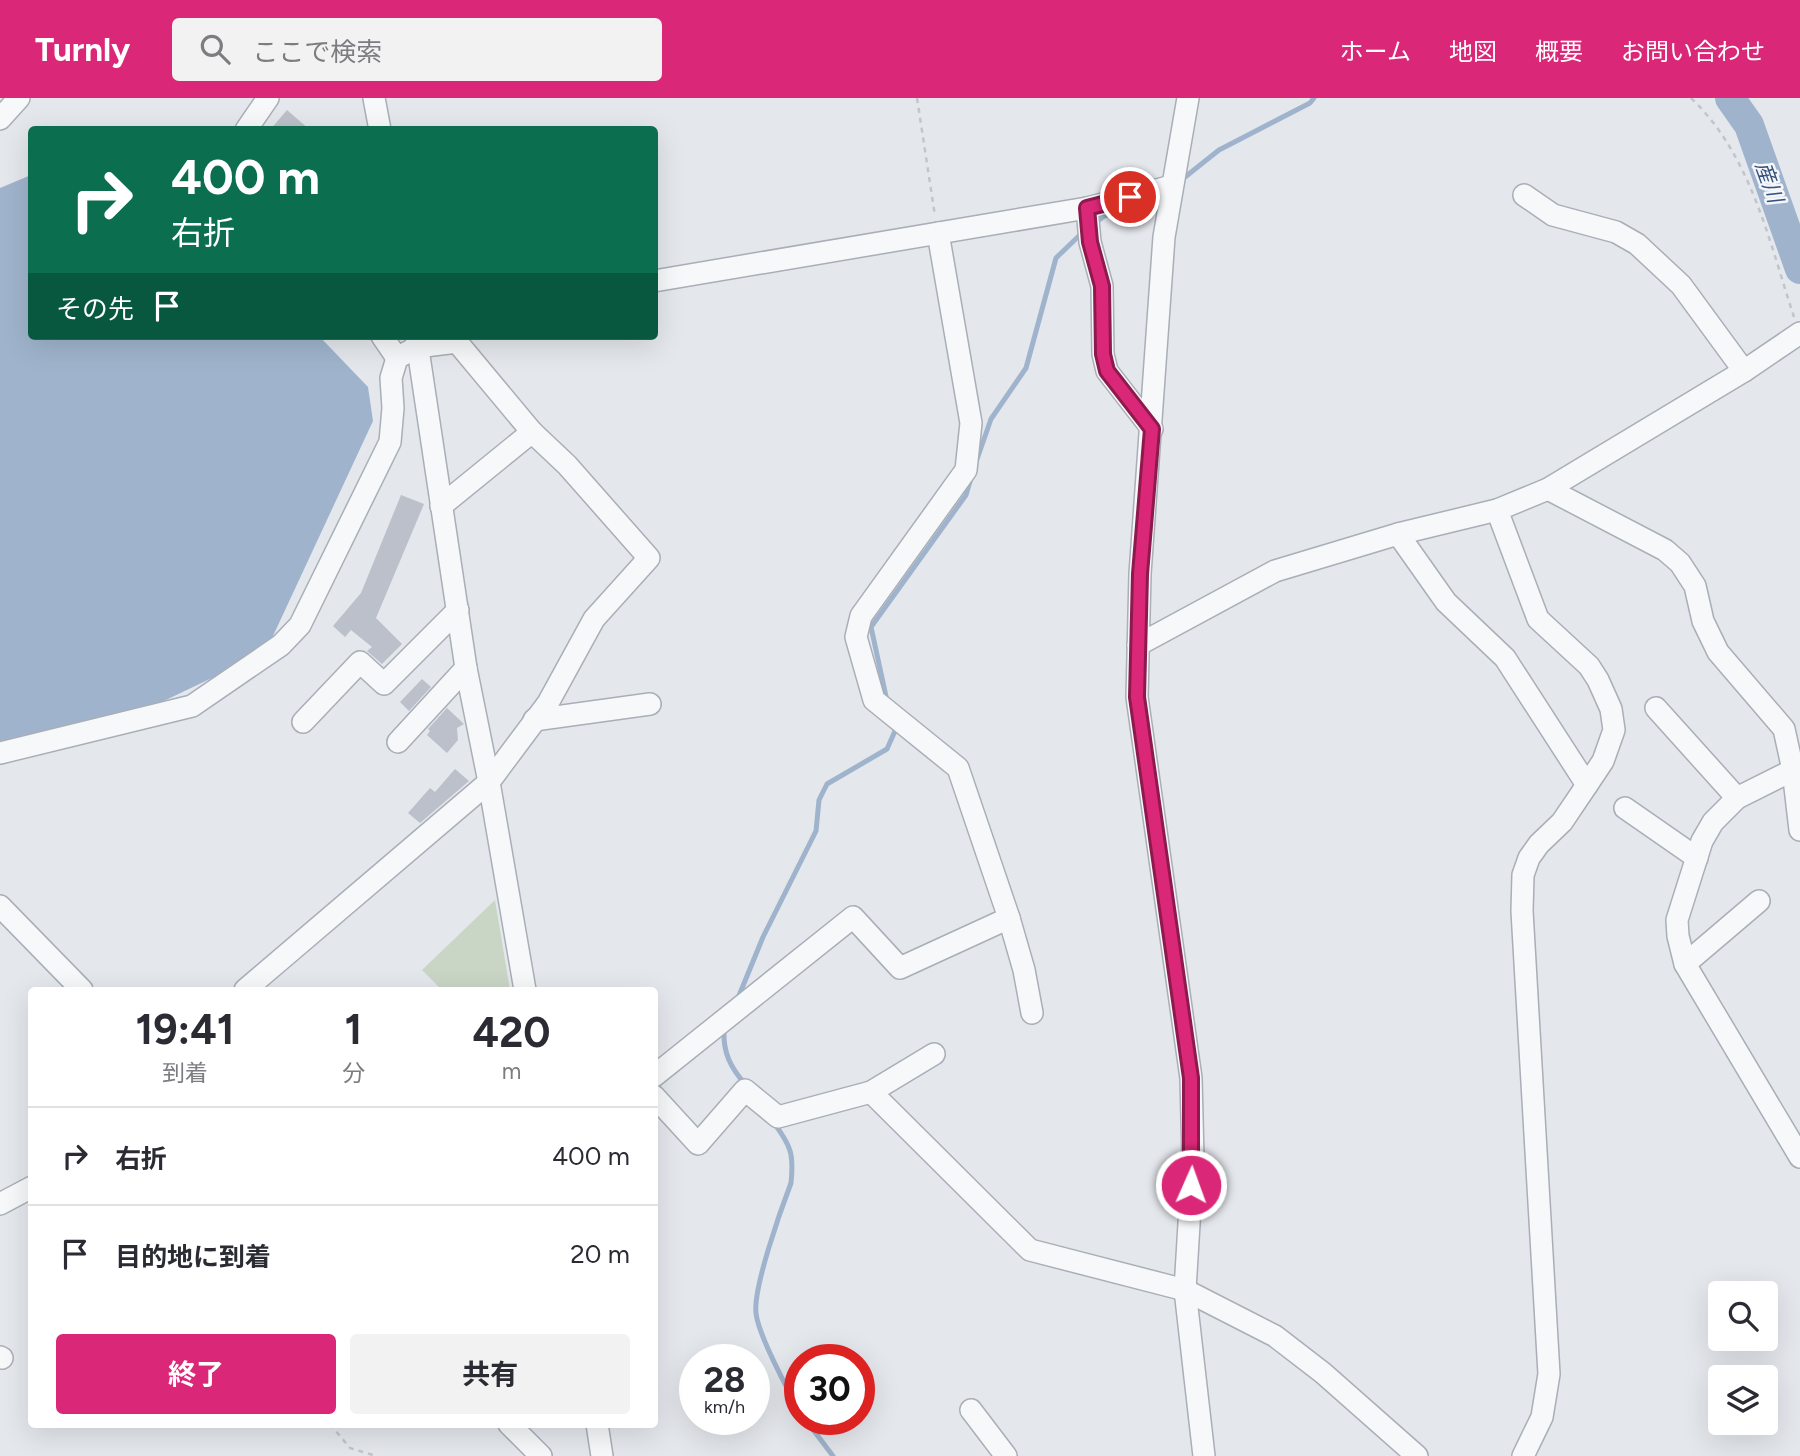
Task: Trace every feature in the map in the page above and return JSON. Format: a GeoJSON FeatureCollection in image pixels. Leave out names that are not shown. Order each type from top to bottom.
{"type":"FeatureCollection","features":[{"type":"Feature","properties":{"kind":"street"},"geometry":{"type":"LineString","coordinates":[[0,119],[19,98]]}},
{"type":"Feature","properties":{"kind":"street"},"geometry":{"type":"LineString","coordinates":[[249,126],[268,98]]}},
{"type":"Feature","properties":{"kind":"street"},"geometry":{"type":"LineString","coordinates":[[374,98],[379,126]]}},
{"type":"Feature","properties":{"kind":"street"},"geometry":{"type":"LineString","coordinates":[[1188,98],[1164,237],[1140,574],[1137,697],[1191,1078],[1193,1158],[1185,1290],[1204,1456]]}},
{"type":"Feature","properties":{"kind":"street"},"geometry":{"type":"LineString","coordinates":[[658,280],[1087,208],[1172,186]]}},
{"type":"Feature","properties":{"kind":"street"},"geometry":{"type":"LineString","coordinates":[[1524,195],[1553,215],[1616,232],[1637,244],[1681,285],[1744,371]]}},
{"type":"Feature","properties":{"kind":"street"},"geometry":{"type":"LineString","coordinates":[[1087,208],[1090,242],[1102,286],[1103,354],[1107,371],[1152,429]]}},
{"type":"Feature","properties":{"kind":"street"},"geometry":{"type":"LineString","coordinates":[[938,233],[971,423],[966,470],[861,616],[856,636],[874,700],[958,768],[1009,918],[1024,970],[1032,1013]]}},
{"type":"Feature","properties":{"kind":"street"},"geometry":{"type":"LineString","coordinates":[[1138,645],[1275,571],[1398,534],[1497,510],[1548,489],[1744,371],[1800,333]]}},
{"type":"Feature","properties":{"kind":"street"},"geometry":{"type":"LineString","coordinates":[[385,340],[397,358]]}},
{"type":"Feature","properties":{"kind":"street"},"geometry":{"type":"LineString","coordinates":[[417,341],[466,668],[524,987]]}},
{"type":"Feature","properties":{"kind":"street"},"geometry":{"type":"LineString","coordinates":[[0,753],[192,706],[281,645],[300,625],[390,442],[394,408],[391,378],[397,358],[417,341],[457,342],[532,432],[567,465],[649,558],[594,620],[548,703],[489,782],[249,987]]}},
{"type":"Feature","properties":{"kind":"street"},"geometry":{"type":"LineString","coordinates":[[441,506],[532,432]]}},
{"type":"Feature","properties":{"kind":"street"},"geometry":{"type":"LineString","coordinates":[[1548,489],[1665,550],[1680,563],[1695,586],[1703,621],[1718,652],[1784,729],[1793,770],[1800,830]]}},
{"type":"Feature","properties":{"kind":"street"},"geometry":{"type":"LineString","coordinates":[[1497,510],[1538,619],[1588,666],[1598,680],[1611,709],[1614,730],[1603,761],[1562,822],[1529,858],[1523,875],[1522,911],[1549,1374],[1542,1417],[1523,1456]]}},
{"type":"Feature","properties":{"kind":"street"},"geometry":{"type":"LineString","coordinates":[[1398,534],[1446,602],[1506,658],[1587,785]]}},
{"type":"Feature","properties":{"kind":"street"},"geometry":{"type":"LineString","coordinates":[[303,722],[360,662],[384,684],[458,610]]}},
{"type":"Feature","properties":{"kind":"street"},"geometry":{"type":"LineString","coordinates":[[398,742],[466,668]]}},
{"type":"Feature","properties":{"kind":"street"},"geometry":{"type":"LineString","coordinates":[[534,720],[650,704]]}},
{"type":"Feature","properties":{"kind":"street"},"geometry":{"type":"LineString","coordinates":[[1656,708],[1737,799]]}},
{"type":"Feature","properties":{"kind":"street"},"geometry":{"type":"LineString","coordinates":[[1793,770],[1737,799],[1713,822],[1702,841],[1677,920],[1685,964],[1800,1157]]}},
{"type":"Feature","properties":{"kind":"street"},"geometry":{"type":"LineString","coordinates":[[1625,808],[1697,858]]}},
{"type":"Feature","properties":{"kind":"street"},"geometry":{"type":"LineString","coordinates":[[1685,964],[1759,901]]}},
{"type":"Feature","properties":{"kind":"street"},"geometry":{"type":"LineString","coordinates":[[0,906],[79,987]]}},
{"type":"Feature","properties":{"kind":"street"},"geometry":{"type":"LineString","coordinates":[[658,1073],[853,917],[900,968],[1009,918]]}},
{"type":"Feature","properties":{"kind":"street"},"geometry":{"type":"LineString","coordinates":[[658,1100],[698,1144],[745,1090],[778,1116],[871,1092],[934,1054]]}},
{"type":"Feature","properties":{"kind":"street"},"geometry":{"type":"LineString","coordinates":[[871,1092],[1030,1250],[1185,1290],[1275,1336],[1323,1373],[1417,1456]]}},
{"type":"Feature","properties":{"kind":"street"},"geometry":{"type":"LineString","coordinates":[[0,1204],[28,1189]]}},
{"type":"Feature","properties":{"kind":"street"},"geometry":{"type":"LineString","coordinates":[[971,1409],[1006,1456]]}},
{"type":"Feature","properties":{"kind":"street"},"geometry":{"type":"LineString","coordinates":[[513,1428],[541,1456]]}},
{"type":"Feature","properties":{"kind":"street"},"geometry":{"type":"LineString","coordinates":[[598,1428],[602,1456]]}},
{"type":"Feature","properties":{"kind":"path"},"geometry":{"type":"LineString","coordinates":[[917,98],[938,233]]}},
{"type":"Feature","properties":{"kind":"path"},"geometry":{"type":"LineString","coordinates":[[1691,98],[1739,161],[1760,212],[1800,333]]}},
{"type":"Feature","properties":{"kind":"path"},"geometry":{"type":"LineString","coordinates":[[333,1428],[350,1448],[376,1456]]}},
{"type":"Feature","properties":{"kind":"green space"},"geometry":{"type":"Polygon","coordinates":[[[495,900],[510,987],[439,987],[422,970],[495,900]]]}},
{"type":"Feature","properties":{"kind":"water"},"geometry":{"type":"Polygon","coordinates":[[[28,176],[28,340],[323,340],[368,387],[373,421],[273,636],[237,666],[147,709],[0,743],[0,188],[28,176]]]}},
{"type":"Feature","properties":{"kind":"building"},"geometry":{"type":"Polygon","coordinates":[[[287,110],[305,126],[273,126],[287,110]]]}},
{"type":"Feature","properties":{"kind":"building"},"geometry":{"type":"Polygon","coordinates":[[[401,495],[424,504],[376,618],[402,644],[382,664],[367,651],[372,647],[351,630],[345,637],[333,626],[361,593],[401,495]]]}},
{"type":"Feature","properties":{"kind":"building"},"geometry":{"type":"Polygon","coordinates":[[[422,679],[431,687],[409,711],[400,702],[422,679]]]}},
{"type":"Feature","properties":{"kind":"building"},"geometry":{"type":"Polygon","coordinates":[[[447,708],[464,724],[457,728],[458,740],[447,753],[427,735],[430,731],[428,729],[447,708]]]}},
{"type":"Feature","properties":{"kind":"building"},"geometry":{"type":"Polygon","coordinates":[[[455,769],[469,781],[420,823],[408,813],[430,788],[435,792],[455,769]]]}},
{"type":"Feature","properties":{"kind":"waterway"},"geometry":{"type":"LineString","coordinates":[[1180,181],[1219,150],[1310,103],[1314,98]]}},
{"type":"Feature","properties":{"kind":"waterway","name":"産川"},"geometry":{"type":"LineString","coordinates":[[1730,98],[1749,125],[1800,269]]}},
{"type":"Feature","properties":{"kind":"waterway"},"geometry":{"type":"LineString","coordinates":[[1094,224],[1104,216],[1136,206]]}},
{"type":"Feature","properties":{"kind":"waterway"},"geometry":{"type":"LineString","coordinates":[[976,462],[991,419],[1026,368],[1056,258],[1083,232]]}},
{"type":"Feature","properties":{"kind":"waterway"},"geometry":{"type":"LineString","coordinates":[[887,701],[871,627],[966,495],[971,478]]}},
{"type":"Feature","properties":{"kind":"waterway"},"geometry":{"type":"LineString","coordinates":[[738,998],[763,937],[816,831],[819,800],[827,784],[887,749],[895,731],[893,724]]}},
{"type":"Feature","properties":{"kind":"waterway"},"geometry":{"type":"LineString","coordinates":[[724,1031],[729,1060],[745,1084]]}},
{"type":"Feature","properties":{"kind":"waterway"},"geometry":{"type":"LineString","coordinates":[[774,1123],[790,1151],[791,1183],[763,1268],[756,1313],[784,1382]]}},
{"type":"Feature","properties":{"kind":"waterway"},"geometry":{"type":"LineString","coordinates":[[817,1435],[833,1456]]}},
{"type":"Feature","properties":{"kind":"route"},"geometry":{"type":"LineString","coordinates":[[1130,197],[1087,208],[1090,242],[1102,286],[1103,354],[1107,371],[1152,429],[1140,574],[1137,697],[1191,1078],[1191,1185]]}}]}
